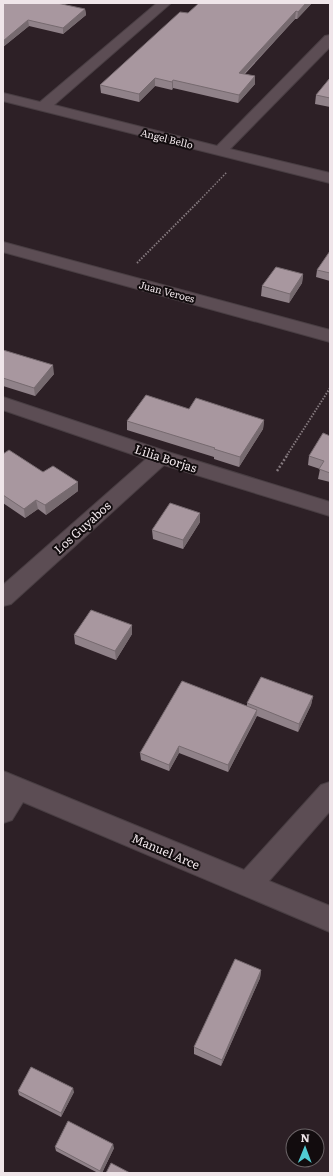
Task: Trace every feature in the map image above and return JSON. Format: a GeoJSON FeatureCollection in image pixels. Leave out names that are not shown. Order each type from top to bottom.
{"type":"FeatureCollection","features":[{"type":"Feature","properties":{"kind":"street"},"geometry":{"type":"LineString","coordinates":[[43,107],[165,3]]}},
{"type":"Feature","properties":{"kind":"street"},"geometry":{"type":"LineString","coordinates":[[220,151],[330,39]]}},
{"type":"Feature","properties":{"kind":"street","name":"Angel Bello"},"geometry":{"type":"LineString","coordinates":[[3,98],[330,178]]}},
{"type":"Feature","properties":{"kind":"street","name":"Juan Veroes"},"geometry":{"type":"LineString","coordinates":[[3,247],[330,336]]}},
{"type":"Feature","properties":{"kind":"street","name":"Lilia Borjas"},"geometry":{"type":"LineString","coordinates":[[3,403],[161,457],[266,488],[330,509]]}},
{"type":"Feature","properties":{"kind":"street","name":"Los Guyabos"},"geometry":{"type":"LineString","coordinates":[[3,598],[161,457]]}},
{"type":"Feature","properties":{"kind":"street"},"geometry":{"type":"LineString","coordinates":[[3,812],[10,785]]}},
{"type":"Feature","properties":{"kind":"street","name":"Manuel Arce"},"geometry":{"type":"LineString","coordinates":[[10,785],[330,919]]}},
{"type":"Feature","properties":{"kind":"street"},"geometry":{"type":"LineString","coordinates":[[248,885],[330,793]]}},
{"type":"Feature","properties":{"kind":"path"},"geometry":{"type":"LineString","coordinates":[[122,279],[242,156]]}},
{"type":"Feature","properties":{"kind":"path"},"geometry":{"type":"LineString","coordinates":[[266,488],[330,388]]}},
{"type":"Feature","properties":{"kind":"building"},"geometry":{"type":"Polygon","coordinates":[[[3,3],[57,3],[85,9],[63,28],[28,20],[3,41],[3,3]]]}},
{"type":"Feature","properties":{"kind":"building"},"geometry":{"type":"Polygon","coordinates":[[[199,3],[306,3],[298,12],[296,11],[239,73],[255,76],[239,95],[173,80],[172,82],[155,78],[139,94],[100,85],[180,12],[188,13],[199,3]]]}},
{"type":"Feature","properties":{"kind":"building"},"geometry":{"type":"Polygon","coordinates":[[[330,78],[330,98],[316,95],[330,78]]]}},
{"type":"Feature","properties":{"kind":"building"},"geometry":{"type":"Polygon","coordinates":[[[330,251],[330,273],[317,270],[330,251]]]}},
{"type":"Feature","properties":{"kind":"building"},"geometry":{"type":"Polygon","coordinates":[[[276,267],[303,274],[290,294],[262,286],[276,267]]]}},
{"type":"Feature","properties":{"kind":"building"},"geometry":{"type":"Polygon","coordinates":[[[3,350],[53,365],[34,388],[3,378],[3,350]]]}},
{"type":"Feature","properties":{"kind":"building"},"geometry":{"type":"Polygon","coordinates":[[[146,395],[189,409],[196,398],[264,420],[240,457],[127,421],[146,395]]]}},
{"type":"Feature","properties":{"kind":"building"},"geometry":{"type":"Polygon","coordinates":[[[323,433],[330,436],[330,473],[319,469],[324,461],[309,456],[323,433]]]}},
{"type":"Feature","properties":{"kind":"building"},"geometry":{"type":"Polygon","coordinates":[[[9,450],[43,472],[53,466],[78,482],[45,505],[36,500],[24,509],[3,495],[3,454],[9,450]]]}},
{"type":"Feature","properties":{"kind":"building"},"geometry":{"type":"Polygon","coordinates":[[[170,503],[200,513],[183,540],[152,530],[170,503]]]}},
{"type":"Feature","properties":{"kind":"building"},"geometry":{"type":"Polygon","coordinates":[[[91,610],[132,625],[115,651],[74,635],[91,610]]]}},
{"type":"Feature","properties":{"kind":"building"},"geometry":{"type":"Polygon","coordinates":[[[261,677],[313,696],[299,724],[247,703],[261,677]]]}},
{"type":"Feature","properties":{"kind":"building"},"geometry":{"type":"Polygon","coordinates":[[[182,681],[257,710],[228,765],[179,746],[169,765],[140,753],[182,681]]]}},
{"type":"Feature","properties":{"kind":"building"},"geometry":{"type":"Polygon","coordinates":[[[235,959],[261,970],[222,1060],[194,1047],[235,959]]]}},
{"type":"Feature","properties":{"kind":"building"},"geometry":{"type":"Polygon","coordinates":[[[31,1067],[73,1088],[61,1113],[18,1091],[31,1067]]]}},
{"type":"Feature","properties":{"kind":"building"},"geometry":{"type":"Polygon","coordinates":[[[68,1121],[113,1144],[100,1171],[55,1147],[68,1121]]]}},
{"type":"Feature","properties":{"kind":"building"},"geometry":{"type":"Polygon","coordinates":[[[111,1163],[130,1173],[106,1173],[111,1163]]]}}]}
